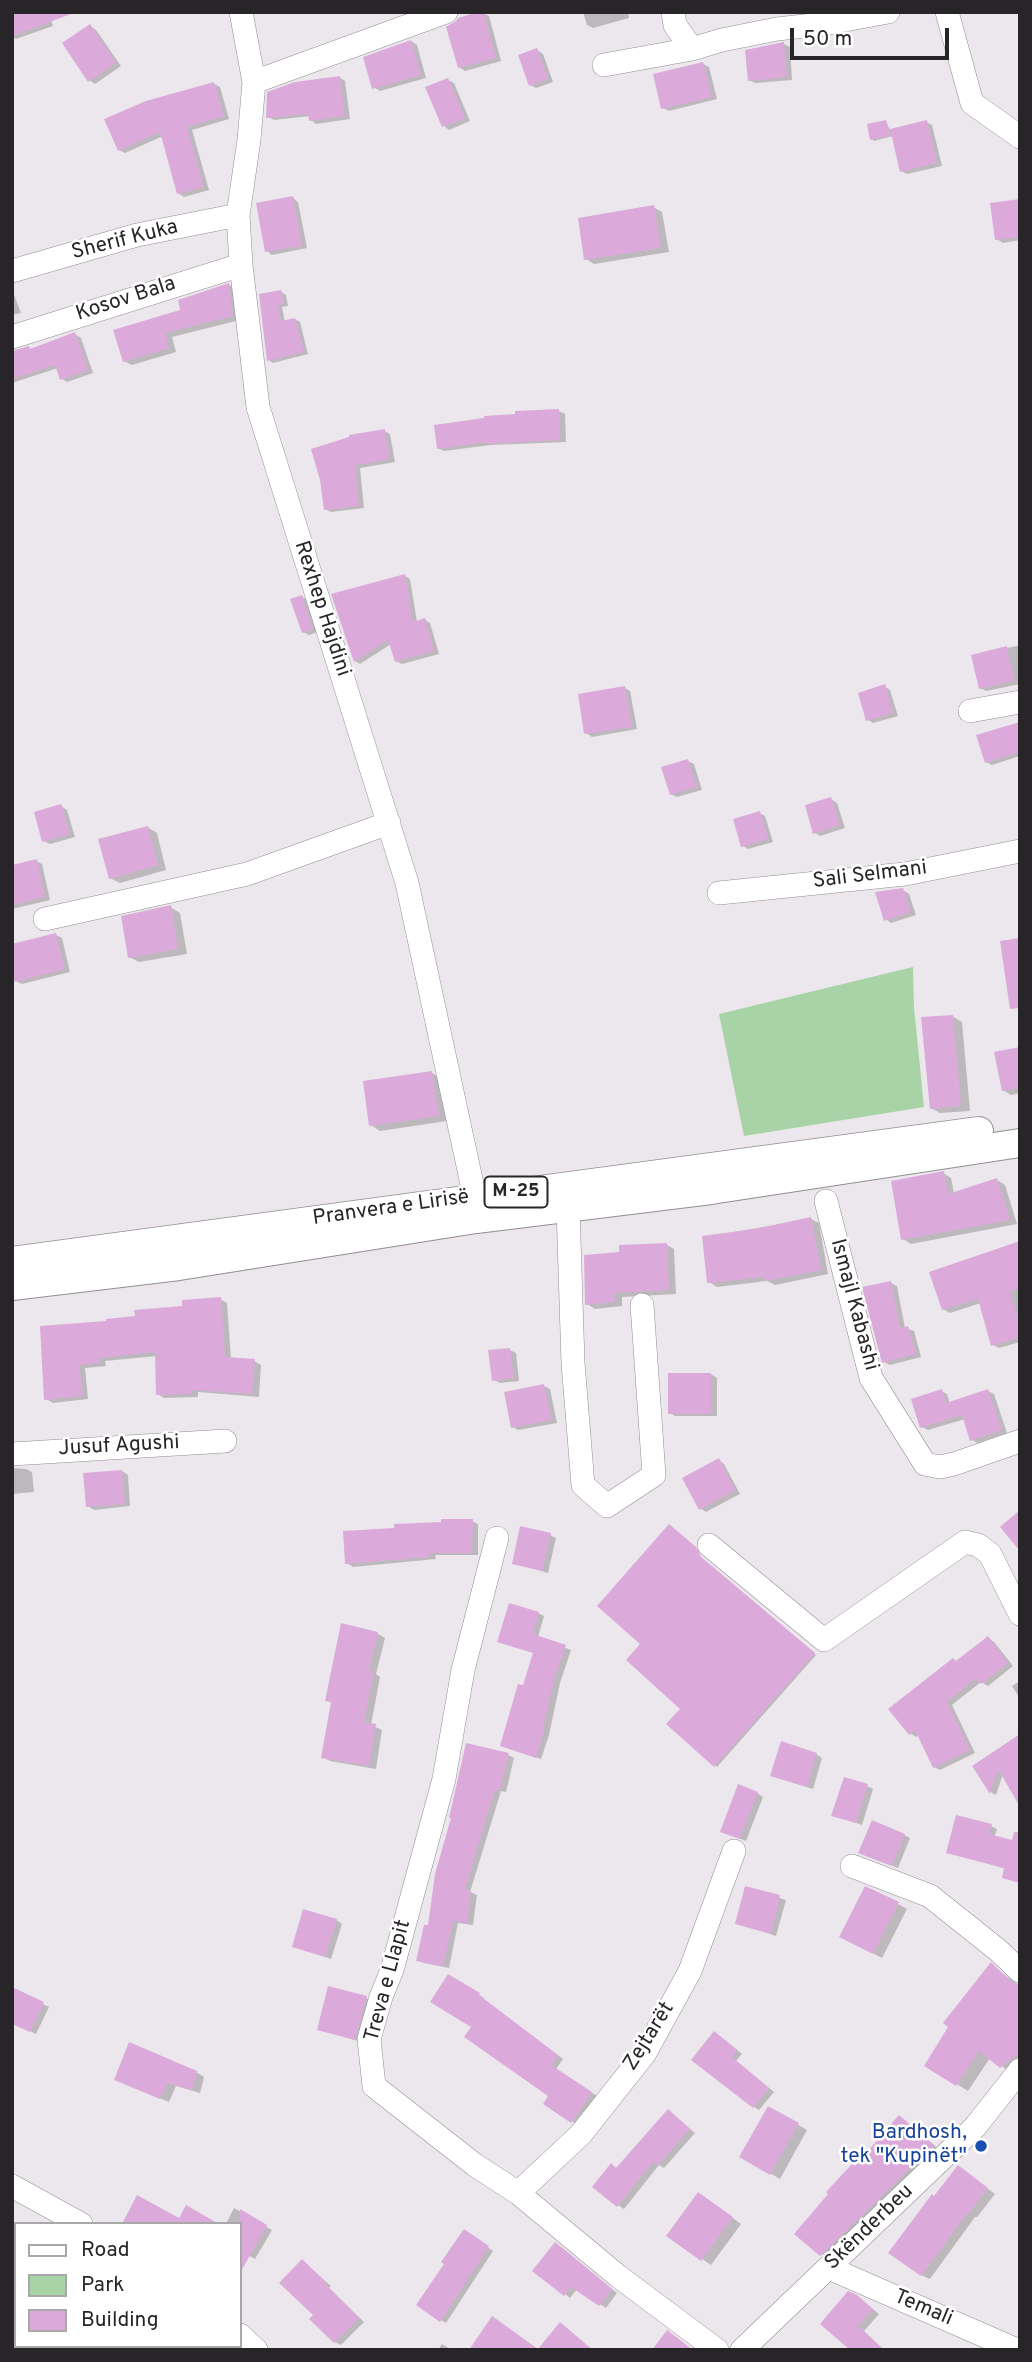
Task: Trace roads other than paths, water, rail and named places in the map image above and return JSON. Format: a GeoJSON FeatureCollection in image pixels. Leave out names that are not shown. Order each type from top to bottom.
{"type":"FeatureCollection","features":[{"type":"Feature","properties":{"kind":"main road","name":"Pranvera e Lirisë"},"geometry":{"type":"LineString","coordinates":[[12,1261],[1020,1125]]}},
{"type":"Feature","properties":{"kind":"main road","name":"Pranvera e Lirisë"},"geometry":{"type":"LineString","coordinates":[[12,1286],[179,1266],[476,1219],[725,1189],[1020,1143]]}},
{"type":"Feature","properties":{"kind":"street","name":"Rexhep Hajdini"},"geometry":{"type":"LineString","coordinates":[[240,12],[254,82],[238,215],[241,265],[258,407],[407,883],[475,1198]]}},
{"type":"Feature","properties":{"kind":"street"},"geometry":{"type":"LineString","coordinates":[[254,82],[446,12]]}},
{"type":"Feature","properties":{"kind":"street"},"geometry":{"type":"LineString","coordinates":[[673,12],[675,25],[692,49]]}},
{"type":"Feature","properties":{"kind":"street"},"geometry":{"type":"LineString","coordinates":[[604,65],[692,49],[777,29],[888,12]]}},
{"type":"Feature","properties":{"kind":"street"},"geometry":{"type":"LineString","coordinates":[[947,12],[972,103],[1020,137]]}},
{"type":"Feature","properties":{"kind":"street","name":"Sherif Kuka"},"geometry":{"type":"LineString","coordinates":[[12,271],[137,235],[238,215]]}},
{"type":"Feature","properties":{"kind":"street","name":"Kosov Bala"},"geometry":{"type":"LineString","coordinates":[[12,337],[241,265]]}},
{"type":"Feature","properties":{"kind":"street"},"geometry":{"type":"LineString","coordinates":[[970,710],[1020,702]]}},
{"type":"Feature","properties":{"kind":"street"},"geometry":{"type":"LineString","coordinates":[[45,919],[247,874],[389,823]]}},
{"type":"Feature","properties":{"kind":"street","name":"Sali Selmani"},"geometry":{"type":"LineString","coordinates":[[719,893],[905,874],[1020,851]]}},
{"type":"Feature","properties":{"kind":"street","name":"Ismajl Kabashi"},"geometry":{"type":"LineString","coordinates":[[826,1201],[871,1378],[925,1464],[954,1464],[1020,1441]]}},
{"type":"Feature","properties":{"kind":"street"},"geometry":{"type":"LineString","coordinates":[[568,1208],[573,1363],[583,1485],[607,1506],[654,1475],[642,1305]]}},
{"type":"Feature","properties":{"kind":"street","name":"Jusuf Agushi"},"geometry":{"type":"LineString","coordinates":[[12,1454],[225,1441]]}},
{"type":"Feature","properties":{"kind":"street","name":"Treva e Llapit"},"geometry":{"type":"LineString","coordinates":[[497,1538],[463,1670],[444,1779],[369,2039],[374,2086],[465,2158],[518,2193],[618,2277],[717,2350]]}},
{"type":"Feature","properties":{"kind":"street"},"geometry":{"type":"LineString","coordinates":[[709,1545],[824,1640],[965,1542],[978,1545],[990,1554],[1020,1614]]}},
{"type":"Feature","properties":{"kind":"street","name":"Zejtarët"},"geometry":{"type":"LineString","coordinates":[[518,2193],[581,2134],[645,2053],[690,1971],[734,1851]]}},
{"type":"Feature","properties":{"kind":"street"},"geometry":{"type":"LineString","coordinates":[[852,1866],[930,1896],[1020,1971]]}},
{"type":"Feature","properties":{"kind":"street","name":"Skënderbeu"},"geometry":{"type":"LineString","coordinates":[[743,2350],[975,2127],[1020,2070]]}},
{"type":"Feature","properties":{"kind":"street"},"geometry":{"type":"LineString","coordinates":[[12,2186],[77,2222]]}},
{"type":"Feature","properties":{"kind":"street","name":"Temali"},"geometry":{"type":"LineString","coordinates":[[829,2268],[1017,2350]]}},
{"type":"Feature","properties":{"kind":"street"},"geometry":{"type":"LineString","coordinates":[[242,2337],[256,2350]]}},
{"type":"Feature","properties":{"kind":"place","name":"Bardhosh, tek \"Kupinët\""},"geometry":{"type":"Point","coordinates":[981,2146]}}]}
